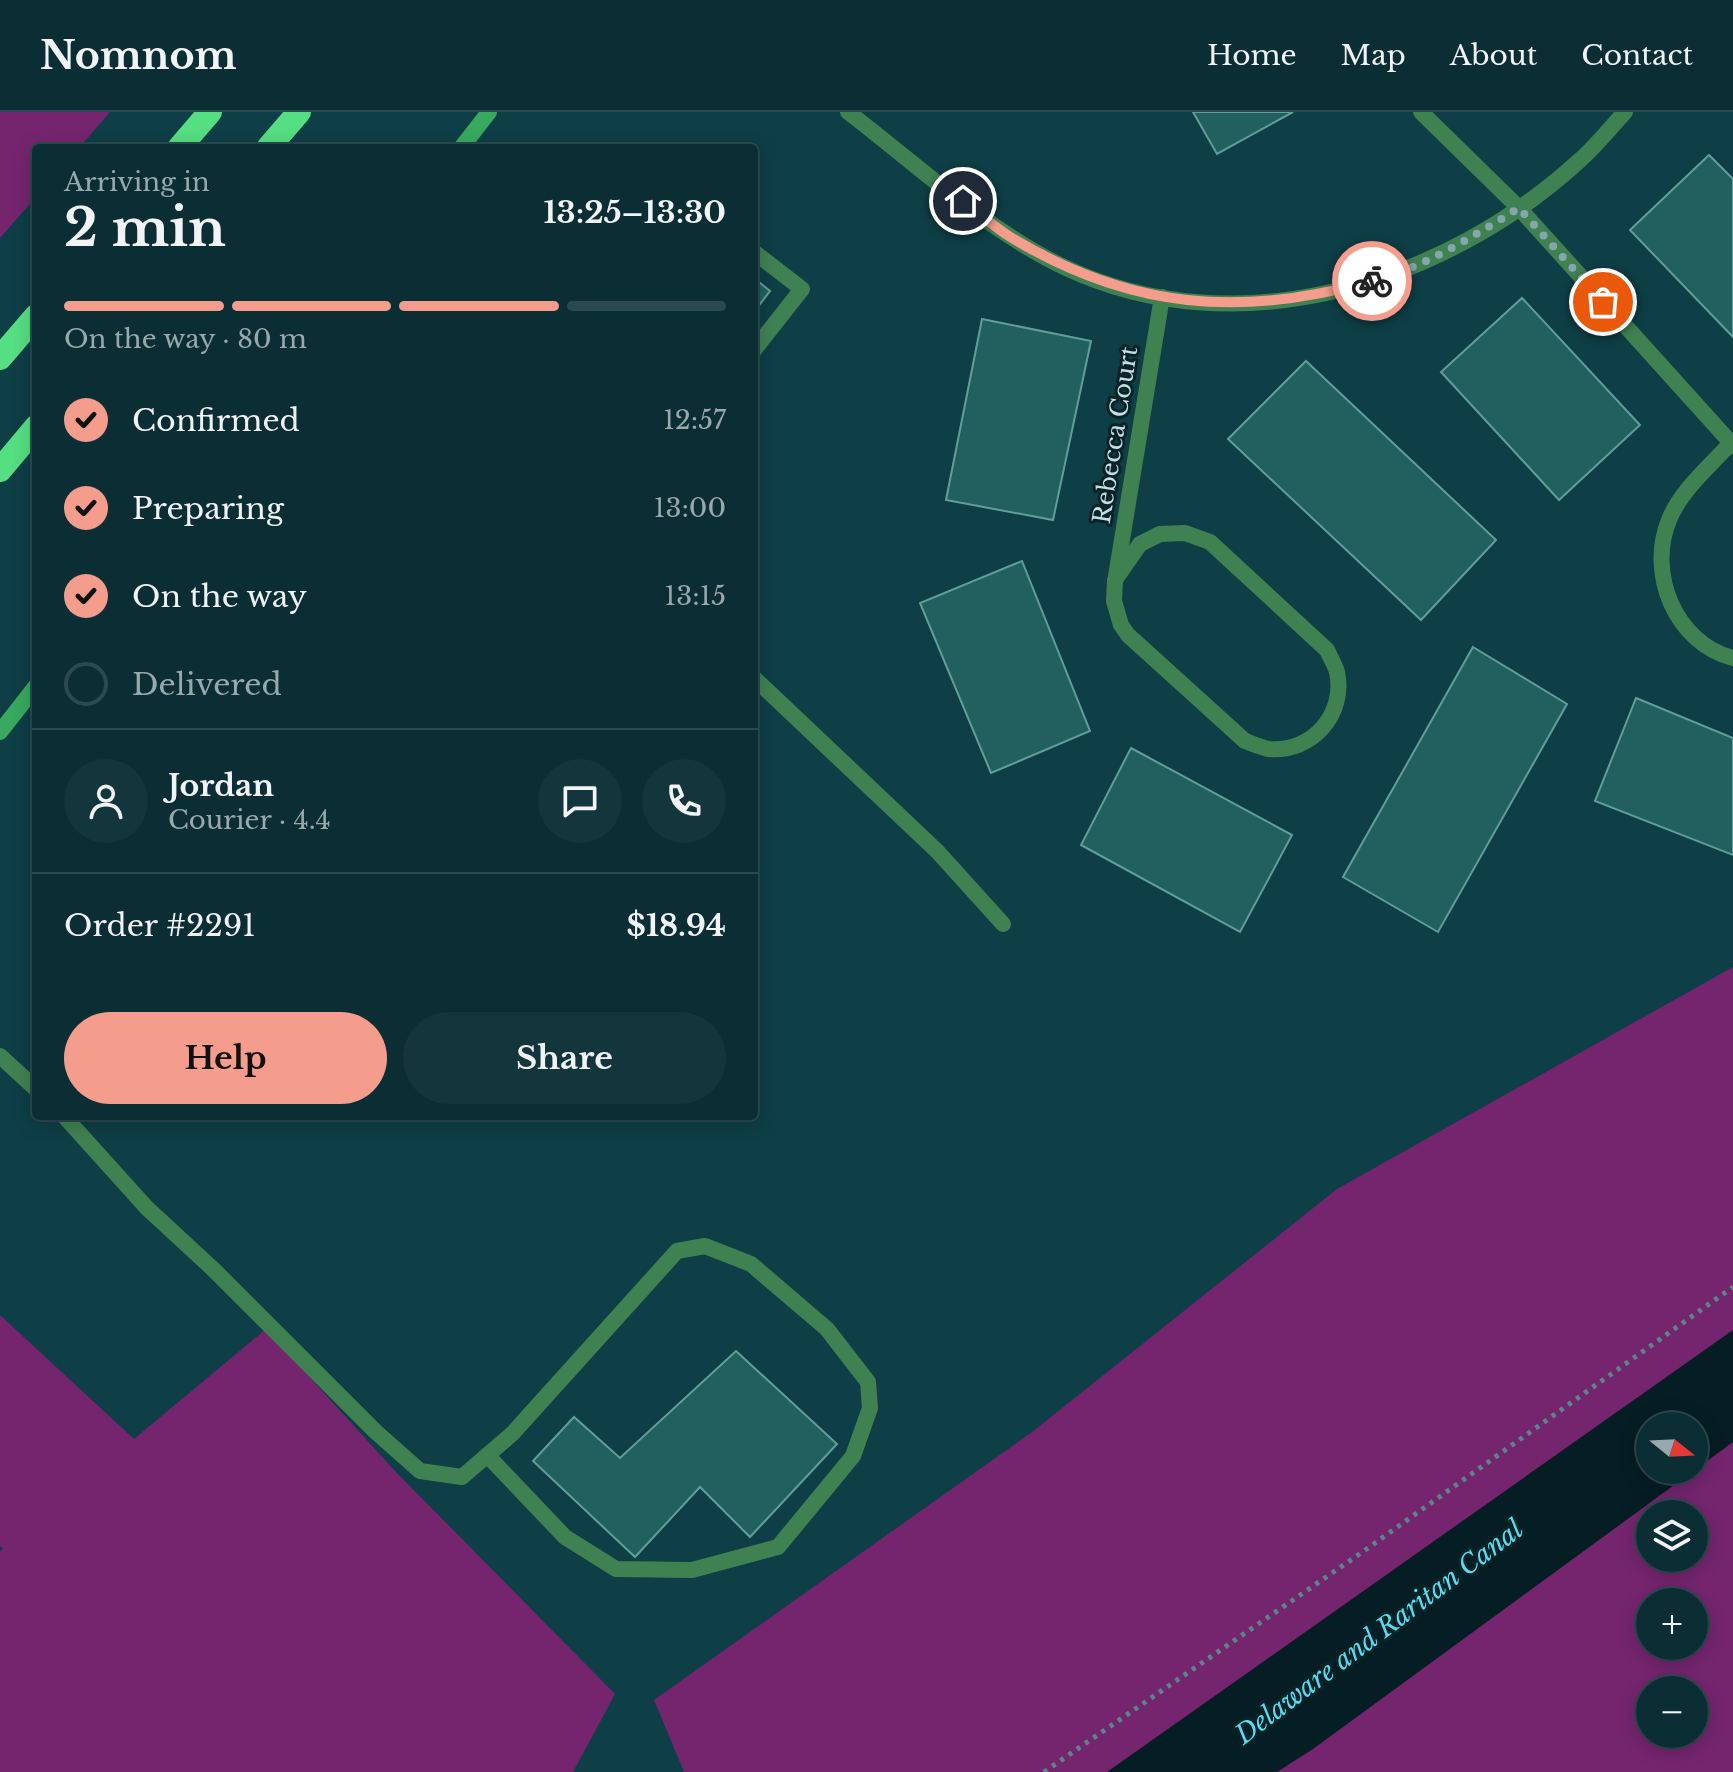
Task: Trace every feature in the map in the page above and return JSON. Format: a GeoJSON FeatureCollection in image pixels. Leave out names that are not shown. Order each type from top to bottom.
{"type":"FeatureCollection","features":[{"type":"Feature","properties":{"kind":"highway"},"geometry":{"type":"LineString","coordinates":[[182,144],[210,112]]}},
{"type":"Feature","properties":{"kind":"highway"},"geometry":{"type":"LineString","coordinates":[[271,144],[299,112]]}},
{"type":"Feature","properties":{"kind":"highway"},"geometry":{"type":"LineString","coordinates":[[0,358],[32,321]]}},
{"type":"Feature","properties":{"kind":"highway"},"geometry":{"type":"LineString","coordinates":[[0,470],[32,432]]}},
{"type":"Feature","properties":{"kind":"street"},"geometry":{"type":"LineString","coordinates":[[464,144],[489,112]]}},
{"type":"Feature","properties":{"kind":"street"},"geometry":{"type":"LineString","coordinates":[[848,112],[1009,236],[1065,267],[1120,288],[1162,297],[1218,303],[1283,301],[1346,289],[1392,276],[1439,255],[1519,208],[1580,160],[1625,112]]}},
{"type":"Feature","properties":{"kind":"street"},"geometry":{"type":"LineString","coordinates":[[1421,112],[1519,208],[1732,445],[1687,491],[1669,518],[1662,546],[1663,582],[1675,613],[1693,635],[1720,655],[1733,658]]}},
{"type":"Feature","properties":{"kind":"street"},"geometry":{"type":"LineString","coordinates":[[758,255],[802,289],[758,345]]}},
{"type":"Feature","properties":{"kind":"street","name":"Rebecca Court"},"geometry":{"type":"LineString","coordinates":[[1115,580],[1140,544],[1160,534],[1185,533],[1210,542],[1327,650],[1337,671],[1339,695],[1331,717],[1317,735],[1294,747],[1268,749],[1245,741],[1128,635],[1121,625],[1114,601],[1115,580],[1162,297]]}},
{"type":"Feature","properties":{"kind":"street"},"geometry":{"type":"LineString","coordinates":[[758,682],[937,851],[1003,924]]}},
{"type":"Feature","properties":{"kind":"street"},"geometry":{"type":"LineString","coordinates":[[0,732],[32,691]]}},
{"type":"Feature","properties":{"kind":"street"},"geometry":{"type":"LineString","coordinates":[[0,1056],[32,1085]]}},
{"type":"Feature","properties":{"kind":"street"},"geometry":{"type":"LineString","coordinates":[[68,1120],[146,1207],[212,1268],[376,1432],[420,1471],[462,1477],[487,1455],[513,1433],[677,1251],[691,1248],[705,1246],[751,1264],[827,1329],[868,1382],[870,1408],[853,1456],[778,1547],[692,1570],[616,1569],[565,1537],[487,1455]]}},
{"type":"Feature","properties":{"kind":"path"},"geometry":{"type":"LineString","coordinates":[[1044,1772],[1361,1553],[1733,1287]]}},
{"type":"Feature","properties":{"kind":"shaded area"},"geometry":{"type":"Polygon","coordinates":[[[0,112],[110,112],[82,144],[32,144],[32,202],[0,238],[0,112]]]}},
{"type":"Feature","properties":{"kind":"shaded area"},"geometry":{"type":"Polygon","coordinates":[[[1733,967],[1733,1772],[684,1772],[654,1700],[1032,1432],[1337,1189],[1733,967]]]}},
{"type":"Feature","properties":{"kind":"shaded area"},"geometry":{"type":"Polygon","coordinates":[[[0,1315],[134,1439],[266,1329],[394,1470],[615,1694],[573,1772],[0,1772],[0,1551],[3,1548],[0,1546],[0,1315]]]}},
{"type":"Feature","properties":{"kind":"water","name":"Delaware and Raritan Canal"},"geometry":{"type":"Polygon","coordinates":[[[1733,1330],[1733,1442],[1708,1460],[1708,1412],[1636,1412],[1636,1484],[1676,1484],[1654,1500],[1636,1500],[1636,1513],[1313,1749],[1277,1772],[1107,1772],[1733,1330]]]}},
{"type":"Feature","properties":{"kind":"building"},"geometry":{"type":"Polygon","coordinates":[[[1193,112],[1293,112],[1217,154],[1193,112]]]}},
{"type":"Feature","properties":{"kind":"building"},"geometry":{"type":"Polygon","coordinates":[[[1709,155],[1733,179],[1733,337],[1630,230],[1709,155]]]}},
{"type":"Feature","properties":{"kind":"building"},"geometry":{"type":"Polygon","coordinates":[[[758,281],[770,291],[758,307],[758,281]]]}},
{"type":"Feature","properties":{"kind":"building"},"geometry":{"type":"Polygon","coordinates":[[[1522,298],[1640,425],[1559,500],[1441,372],[1522,298]]]}},
{"type":"Feature","properties":{"kind":"building"},"geometry":{"type":"Polygon","coordinates":[[[982,319],[1091,341],[1053,520],[946,500],[982,319]]]}},
{"type":"Feature","properties":{"kind":"building"},"geometry":{"type":"Polygon","coordinates":[[[1306,361],[1496,540],[1421,620],[1228,439],[1306,361]]]}},
{"type":"Feature","properties":{"kind":"building"},"geometry":{"type":"Polygon","coordinates":[[[1022,561],[1090,731],[991,773],[920,603],[1022,561]]]}},
{"type":"Feature","properties":{"kind":"building"},"geometry":{"type":"Polygon","coordinates":[[[1473,647],[1567,704],[1438,932],[1343,877],[1473,647]]]}},
{"type":"Feature","properties":{"kind":"building"},"geometry":{"type":"Polygon","coordinates":[[[1636,698],[1733,738],[1733,855],[1595,801],[1636,698]]]}},
{"type":"Feature","properties":{"kind":"building"},"geometry":{"type":"Polygon","coordinates":[[[1131,748],[1292,835],[1240,932],[1081,845],[1131,748]]]}},
{"type":"Feature","properties":{"kind":"building"},"geometry":{"type":"Polygon","coordinates":[[[736,1351],[837,1444],[750,1537],[700,1487],[635,1557],[533,1461],[574,1417],[620,1458],[736,1351]]]}},
{"type":"Feature","properties":{"kind":"way so far"},"geometry":{"type":"LineString","coordinates":[[1372,281],[1392,276],[1439,255],[1519,208],[1603,302]]}},
{"type":"Feature","properties":{"kind":"route"},"geometry":{"type":"LineString","coordinates":[[963,201],[1009,236],[1065,267],[1120,288],[1162,297],[1218,303],[1283,301],[1372,281]]}}]}
